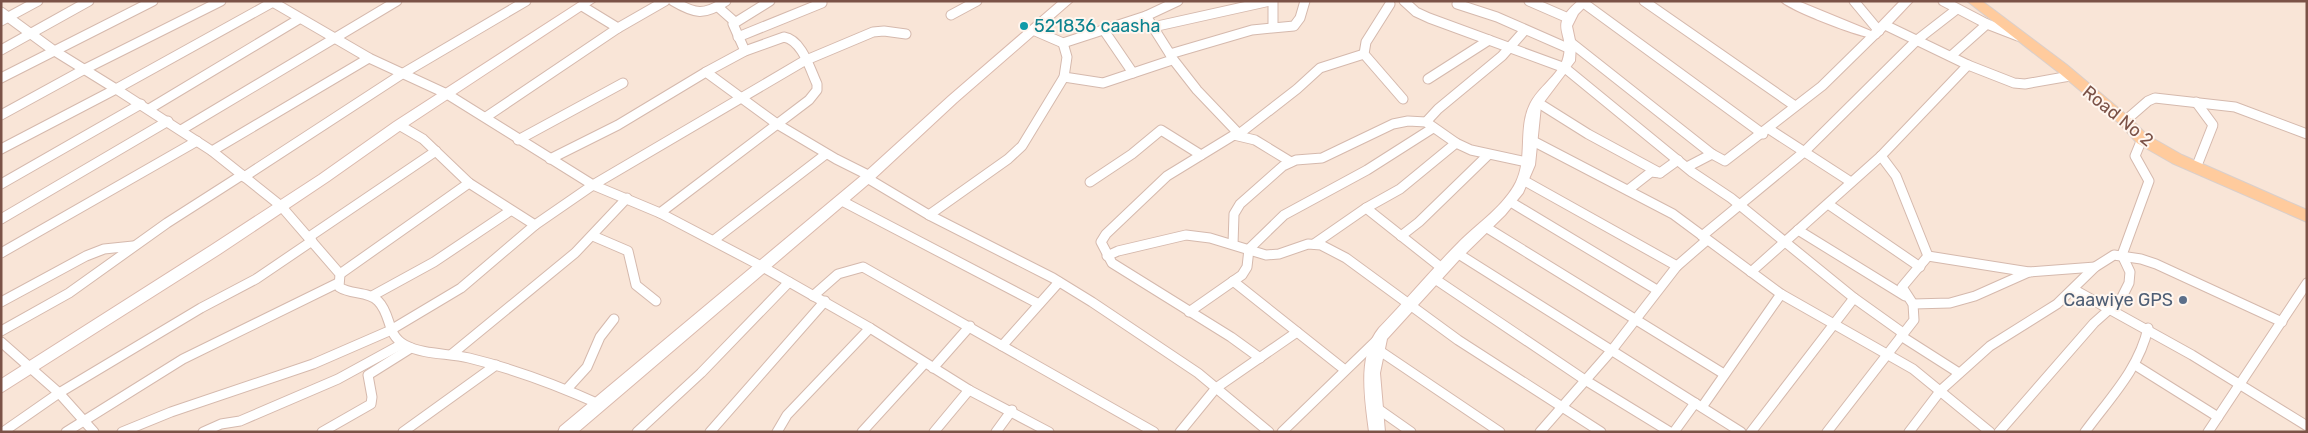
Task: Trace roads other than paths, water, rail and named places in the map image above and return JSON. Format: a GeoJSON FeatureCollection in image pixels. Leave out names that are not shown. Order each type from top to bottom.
{"type":"FeatureCollection","features":[{"type":"Feature","properties":{"kind":"main road","name":"Road No 2"},"geometry":{"type":"LineString","coordinates":[[1973,1],[2025,39],[2125,122],[2142,139],[2196,168],[2307,216]]}},
{"type":"Feature","properties":{"kind":"street"},"geometry":{"type":"LineString","coordinates":[[4,17],[38,1]]}},
{"type":"Feature","properties":{"kind":"street"},"geometry":{"type":"LineString","coordinates":[[1,50],[32,35],[89,1]]}},
{"type":"Feature","properties":{"kind":"street"},"geometry":{"type":"LineString","coordinates":[[1,78],[153,1]]}},
{"type":"Feature","properties":{"kind":"street"},"geometry":{"type":"LineString","coordinates":[[1,115],[85,69],[220,1]]}},
{"type":"Feature","properties":{"kind":"street"},"geometry":{"type":"LineString","coordinates":[[181,130],[397,1]]}},
{"type":"Feature","properties":{"kind":"street"},"geometry":{"type":"LineString","coordinates":[[1,331],[69,293],[133,246],[402,74],[526,1]]}},
{"type":"Feature","properties":{"kind":"street"},"geometry":{"type":"LineString","coordinates":[[486,117],[618,28],[665,1]]}},
{"type":"Feature","properties":{"kind":"street"},"geometry":{"type":"LineString","coordinates":[[673,1],[699,14],[718,7],[726,1]]}},
{"type":"Feature","properties":{"kind":"street"},"geometry":{"type":"LineString","coordinates":[[745,51],[732,26],[735,22],[770,1]]}},
{"type":"Feature","properties":{"kind":"street"},"geometry":{"type":"LineString","coordinates":[[950,15],[977,1]]}},
{"type":"Feature","properties":{"kind":"street"},"geometry":{"type":"LineString","coordinates":[[566,432],[868,177],[953,99],[1067,1]]}},
{"type":"Feature","properties":{"kind":"street"},"geometry":{"type":"LineString","coordinates":[[1153,26],[1272,1],[1273,26]]}},
{"type":"Feature","properties":{"kind":"street"},"geometry":{"type":"LineString","coordinates":[[1171,56],[1273,26],[1287,27],[1295,25],[1305,1]]}},
{"type":"Feature","properties":{"kind":"street"},"geometry":{"type":"LineString","coordinates":[[1364,54],[1366,42],[1387,2],[1400,1]]}},
{"type":"Feature","properties":{"kind":"street"},"geometry":{"type":"LineString","coordinates":[[1404,1],[1416,12],[1565,68],[1678,160],[1731,198],[1854,298],[1959,373]]}},
{"type":"Feature","properties":{"kind":"street"},"geometry":{"type":"LineString","coordinates":[[1529,1],[1568,18]]}},
{"type":"Feature","properties":{"kind":"street"},"geometry":{"type":"LineString","coordinates":[[1644,1],[1795,106]]}},
{"type":"Feature","properties":{"kind":"street"},"geometry":{"type":"LineString","coordinates":[[1787,1],[1862,33],[1879,31],[1917,40],[1968,65],[2014,83],[2025,84],[2070,76]]}},
{"type":"Feature","properties":{"kind":"street"},"geometry":{"type":"LineString","coordinates":[[1854,1],[1879,31]]}},
{"type":"Feature","properties":{"kind":"street"},"geometry":{"type":"LineString","coordinates":[[1457,4],[1497,17],[1525,30],[1569,45],[1712,154],[1726,162],[1856,55],[1907,1]]}},
{"type":"Feature","properties":{"kind":"street"},"geometry":{"type":"LineString","coordinates":[[1943,1],[1987,24],[2025,39]]}},
{"type":"Feature","properties":{"kind":"street"},"geometry":{"type":"LineString","coordinates":[[1,149],[116,89],[272,2],[368,58],[447,94],[593,185],[660,213],[762,266],[825,301],[969,390],[1012,410],[1049,432]]}},
{"type":"Feature","properties":{"kind":"street"},"geometry":{"type":"LineString","coordinates":[[1033,30],[1063,43],[1146,16],[1176,2]]}},
{"type":"Feature","properties":{"kind":"street"},"geometry":{"type":"LineString","coordinates":[[1282,432],[1381,336],[1457,252],[1509,202],[1523,180],[1531,140],[1533,113],[1537,102],[1565,68],[1570,58],[1566,34],[1568,18],[1583,2],[1766,131],[1852,182]]}},
{"type":"Feature","properties":{"kind":"street"},"geometry":{"type":"LineString","coordinates":[[738,37],[822,3]]}},
{"type":"Feature","properties":{"kind":"street"},"geometry":{"type":"LineString","coordinates":[[1,387],[281,206],[399,125],[586,4],[618,28]]}},
{"type":"Feature","properties":{"kind":"street"},"geometry":{"type":"LineString","coordinates":[[718,7],[735,22]]}},
{"type":"Feature","properties":{"kind":"street"},"geometry":{"type":"LineString","coordinates":[[1540,432],[1612,350],[1677,266],[1704,238],[1804,152],[1917,40],[1957,9]]}},
{"type":"Feature","properties":{"kind":"street"},"geometry":{"type":"LineString","coordinates":[[1146,16],[1171,56],[1197,90],[1238,134],[1256,141],[1291,162]]}},
{"type":"Feature","properties":{"kind":"street"},"geometry":{"type":"LineString","coordinates":[[4,17],[197,140],[281,206],[311,239],[339,279],[338,288],[348,293],[372,296],[378,300],[386,314],[389,331],[407,346],[496,364],[567,389],[599,404]]}},
{"type":"Feature","properties":{"kind":"street"},"geometry":{"type":"LineString","coordinates":[[149,109],[299,19]]}},
{"type":"Feature","properties":{"kind":"street"},"geometry":{"type":"LineString","coordinates":[[1951,56],[1987,24]]}},
{"type":"Feature","properties":{"kind":"street"},"geometry":{"type":"LineString","coordinates":[[1103,29],[1133,73]]}},
{"type":"Feature","properties":{"kind":"street"},"geometry":{"type":"LineString","coordinates":[[1189,312],[1233,281],[1247,267],[1248,249],[1284,214],[1367,170],[1430,125],[1438,109],[1509,48],[1525,30]]}},
{"type":"Feature","properties":{"kind":"street"},"geometry":{"type":"LineString","coordinates":[[122,432],[171,412],[313,364],[389,331],[461,288],[535,225],[593,185],[804,61],[873,32],[884,31],[906,34]]}},
{"type":"Feature","properties":{"kind":"street"},"geometry":{"type":"LineString","coordinates":[[550,159],[618,125],[745,51],[784,37],[794,41],[817,84],[817,90],[812,97],[660,213]]}},
{"type":"Feature","properties":{"kind":"street"},"geometry":{"type":"LineString","coordinates":[[1428,79],[1490,40]]}},
{"type":"Feature","properties":{"kind":"street"},"geometry":{"type":"LineString","coordinates":[[929,215],[1016,152],[1064,77],[1067,57],[1063,43]]}},
{"type":"Feature","properties":{"kind":"street"},"geometry":{"type":"LineString","coordinates":[[1364,54],[1403,99]]}},
{"type":"Feature","properties":{"kind":"street"},"geometry":{"type":"LineString","coordinates":[[1260,358],[1231,337],[1138,281],[1112,263],[1101,242],[1106,234],[1167,176],[1238,134],[1297,89],[1320,68],[1364,54]]}},
{"type":"Feature","properties":{"kind":"street"},"geometry":{"type":"LineString","coordinates":[[1064,77],[1103,84],[1169,62],[1171,56]]}},
{"type":"Feature","properties":{"kind":"street"},"geometry":{"type":"LineString","coordinates":[[212,151],[368,58]]}},
{"type":"Feature","properties":{"kind":"street"},"geometry":{"type":"LineString","coordinates":[[1751,272],[1881,156],[1968,65]]}},
{"type":"Feature","properties":{"kind":"street"},"geometry":{"type":"LineString","coordinates":[[706,72],[777,124],[826,154],[868,177],[929,215],[1059,282],[1109,312],[1216,388],[1269,432]]}},
{"type":"Feature","properties":{"kind":"street"},"geometry":{"type":"LineString","coordinates":[[518,140],[623,83]]}},
{"type":"Feature","properties":{"kind":"street"},"geometry":{"type":"LineString","coordinates":[[2125,122],[2155,98],[2235,107],[2307,134]]}},
{"type":"Feature","properties":{"kind":"street"},"geometry":{"type":"LineString","coordinates":[[1537,102],[1588,134],[1660,173]]}},
{"type":"Feature","properties":{"kind":"street"},"geometry":{"type":"LineString","coordinates":[[2196,102],[2213,125],[2196,168]]}},
{"type":"Feature","properties":{"kind":"street"},"geometry":{"type":"LineString","coordinates":[[1,184],[141,104]]}},
{"type":"Feature","properties":{"kind":"street"},"geometry":{"type":"LineString","coordinates":[[1,219],[168,121]]}},
{"type":"Feature","properties":{"kind":"street"},"geometry":{"type":"LineString","coordinates":[[1233,244],[1234,214],[1240,204],[1291,162],[1322,158],[1393,124],[1408,121],[1430,125],[1456,143],[1488,155],[1527,162]]}},
{"type":"Feature","properties":{"kind":"street"},"geometry":{"type":"LineString","coordinates":[[399,125],[423,139],[469,183],[510,211],[535,225]]}},
{"type":"Feature","properties":{"kind":"street"},"geometry":{"type":"LineString","coordinates":[[1090,182],[1132,154],[1161,130],[1201,155]]}},
{"type":"Feature","properties":{"kind":"street"},"geometry":{"type":"LineString","coordinates":[[1999,432],[2094,323],[2120,298],[2129,282],[2130,272],[2122,255],[2149,181],[2135,156],[2142,139]]}},
{"type":"Feature","properties":{"kind":"street"},"geometry":{"type":"LineString","coordinates":[[1,253],[197,140]]}},
{"type":"Feature","properties":{"kind":"street"},"geometry":{"type":"LineString","coordinates":[[1531,140],[1672,214],[1781,294],[1886,355],[1914,369],[1990,432]]}},
{"type":"Feature","properties":{"kind":"street"},"geometry":{"type":"LineString","coordinates":[[1107,256],[1118,251],[1186,235],[1210,238],[1276,256],[1314,244],[1366,208],[1400,189],[1456,143]]}},
{"type":"Feature","properties":{"kind":"street"},"geometry":{"type":"LineString","coordinates":[[3,432],[59,393],[201,308],[256,279],[436,151]]}},
{"type":"Feature","properties":{"kind":"street"},"geometry":{"type":"LineString","coordinates":[[714,240],[826,154]]}},
{"type":"Feature","properties":{"kind":"street"},"geometry":{"type":"LineString","coordinates":[[1687,167],[1712,154]]}},
{"type":"Feature","properties":{"kind":"street"},"geometry":{"type":"LineString","coordinates":[[1401,236],[1419,222],[1488,155]]}},
{"type":"Feature","properties":{"kind":"street"},"geometry":{"type":"LineString","coordinates":[[1828,432],[1914,320],[1911,301],[1902,287],[1928,256],[1896,176],[1881,156]]}},
{"type":"Feature","properties":{"kind":"street"},"geometry":{"type":"LineString","coordinates":[[1628,190],[1651,172],[1660,173],[1678,160]]}},
{"type":"Feature","properties":{"kind":"street"},"geometry":{"type":"LineString","coordinates":[[1523,180],[1677,266]]}},
{"type":"Feature","properties":{"kind":"street"},"geometry":{"type":"LineString","coordinates":[[66,432],[183,359],[339,279],[469,183]]}},
{"type":"Feature","properties":{"kind":"street"},"geometry":{"type":"LineString","coordinates":[[452,354],[593,236],[627,198]]}},
{"type":"Feature","properties":{"kind":"street"},"geometry":{"type":"LineString","coordinates":[[840,200],[1039,304]]}},
{"type":"Feature","properties":{"kind":"street"},"geometry":{"type":"LineString","coordinates":[[1509,202],[1657,290]]}},
{"type":"Feature","properties":{"kind":"street"},"geometry":{"type":"LineString","coordinates":[[1828,204],[1920,267]]}},
{"type":"Feature","properties":{"kind":"street"},"geometry":{"type":"LineString","coordinates":[[1366,208],[1401,236],[1439,274],[1585,380],[1672,432],[1724,374],[1781,294]]}},
{"type":"Feature","properties":{"kind":"street"},"geometry":{"type":"LineString","coordinates":[[372,296],[434,262],[510,211]]}},
{"type":"Feature","properties":{"kind":"street"},"geometry":{"type":"LineString","coordinates":[[1484,226],[1724,374]]}},
{"type":"Feature","properties":{"kind":"street"},"geometry":{"type":"LineString","coordinates":[[1798,230],[1911,301],[1950,303],[1975,296],[2029,272]]}},
{"type":"Feature","properties":{"kind":"street"},"geometry":{"type":"LineString","coordinates":[[593,236],[628,252],[633,265],[634,281],[638,287],[656,301]]}},
{"type":"Feature","properties":{"kind":"street"},"geometry":{"type":"LineString","coordinates":[[1314,244],[1335,252],[1352,263],[1409,306],[1601,432]]}},
{"type":"Feature","properties":{"kind":"street"},"geometry":{"type":"LineString","coordinates":[[1,302],[86,256],[104,249],[133,246]]}},
{"type":"Feature","properties":{"kind":"street"},"geometry":{"type":"LineString","coordinates":[[1457,252],[1741,432]]}},
{"type":"Feature","properties":{"kind":"street"},"geometry":{"type":"LineString","coordinates":[[1909,432],[1941,390],[1959,373],[1990,346],[2042,314],[2073,289],[2095,267],[2112,255],[2122,255],[2156,264],[2282,322]]}},
{"type":"Feature","properties":{"kind":"street"},"geometry":{"type":"LineString","coordinates":[[1928,256],[2029,272],[2095,267]]}},
{"type":"Feature","properties":{"kind":"street"},"geometry":{"type":"LineString","coordinates":[[813,296],[838,274],[863,267],[1154,432]]}},
{"type":"Feature","properties":{"kind":"street"},"geometry":{"type":"LineString","coordinates":[[1233,281],[1344,370]]}},
{"type":"Feature","properties":{"kind":"street"},"geometry":{"type":"LineString","coordinates":[[637,432],[701,373],[789,282]]}},
{"type":"Feature","properties":{"kind":"street"},"geometry":{"type":"LineString","coordinates":[[1002,346],[1059,282]]}},
{"type":"Feature","properties":{"kind":"street"},"geometry":{"type":"LineString","coordinates":[[2208,432],[2307,283]]}},
{"type":"Feature","properties":{"kind":"street"},"geometry":{"type":"LineString","coordinates":[[2073,289],[2148,328],[2307,426]]}},
{"type":"Feature","properties":{"kind":"street"},"geometry":{"type":"LineString","coordinates":[[1751,432],[1854,298]]}},
{"type":"Feature","properties":{"kind":"street"},"geometry":{"type":"LineString","coordinates":[[710,432],[825,301]]}},
{"type":"Feature","properties":{"kind":"street"},"geometry":{"type":"LineString","coordinates":[[567,389],[587,367],[600,336],[614,320]]}},
{"type":"Feature","properties":{"kind":"street"},"geometry":{"type":"LineString","coordinates":[[862,432],[970,326]]}},
{"type":"Feature","properties":{"kind":"street"},"geometry":{"type":"LineString","coordinates":[[777,432],[787,414],[870,328]]}},
{"type":"Feature","properties":{"kind":"street"},"geometry":{"type":"LineString","coordinates":[[2085,432],[2135,366],[2144,347],[2148,328]]}},
{"type":"Feature","properties":{"kind":"street"},"geometry":{"type":"LineString","coordinates":[[1180,432],[1216,388],[1297,332]]}},
{"type":"Feature","properties":{"kind":"street"},"geometry":{"type":"LineString","coordinates":[[1377,432],[1372,373],[1376,349],[1381,336]]}},
{"type":"Feature","properties":{"kind":"street"},"geometry":{"type":"LineString","coordinates":[[1,342],[59,393],[94,432]]}},
{"type":"Feature","properties":{"kind":"street"},"geometry":{"type":"LineString","coordinates":[[203,432],[221,424],[240,421],[338,379],[407,346]]}},
{"type":"Feature","properties":{"kind":"street"},"geometry":{"type":"LineString","coordinates":[[322,432],[371,404],[373,399],[367,380],[368,376],[407,346]]}},
{"type":"Feature","properties":{"kind":"street"},"geometry":{"type":"LineString","coordinates":[[1376,349],[1500,432]]}},
{"type":"Feature","properties":{"kind":"street"},"geometry":{"type":"LineString","coordinates":[[403,432],[496,364]]}},
{"type":"Feature","properties":{"kind":"street"},"geometry":{"type":"LineString","coordinates":[[2135,366],[2218,417]]}},
{"type":"Feature","properties":{"kind":"street"},"geometry":{"type":"LineString","coordinates":[[934,432],[969,390]]}},
{"type":"Feature","properties":{"kind":"street"},"geometry":{"type":"LineString","coordinates":[[1374,406],[1411,432]]}},
{"type":"Feature","properties":{"kind":"street"},"geometry":{"type":"LineString","coordinates":[[996,432],[1012,410]]}},
{"type":"Feature","properties":{"kind":"place","name":"521836 caasha"},"geometry":{"type":"Point","coordinates":[1024,26]}},
{"type":"Feature","properties":{"kind":"place","name":"Caawiye GPS"},"geometry":{"type":"Point","coordinates":[2183,300]}}]}
